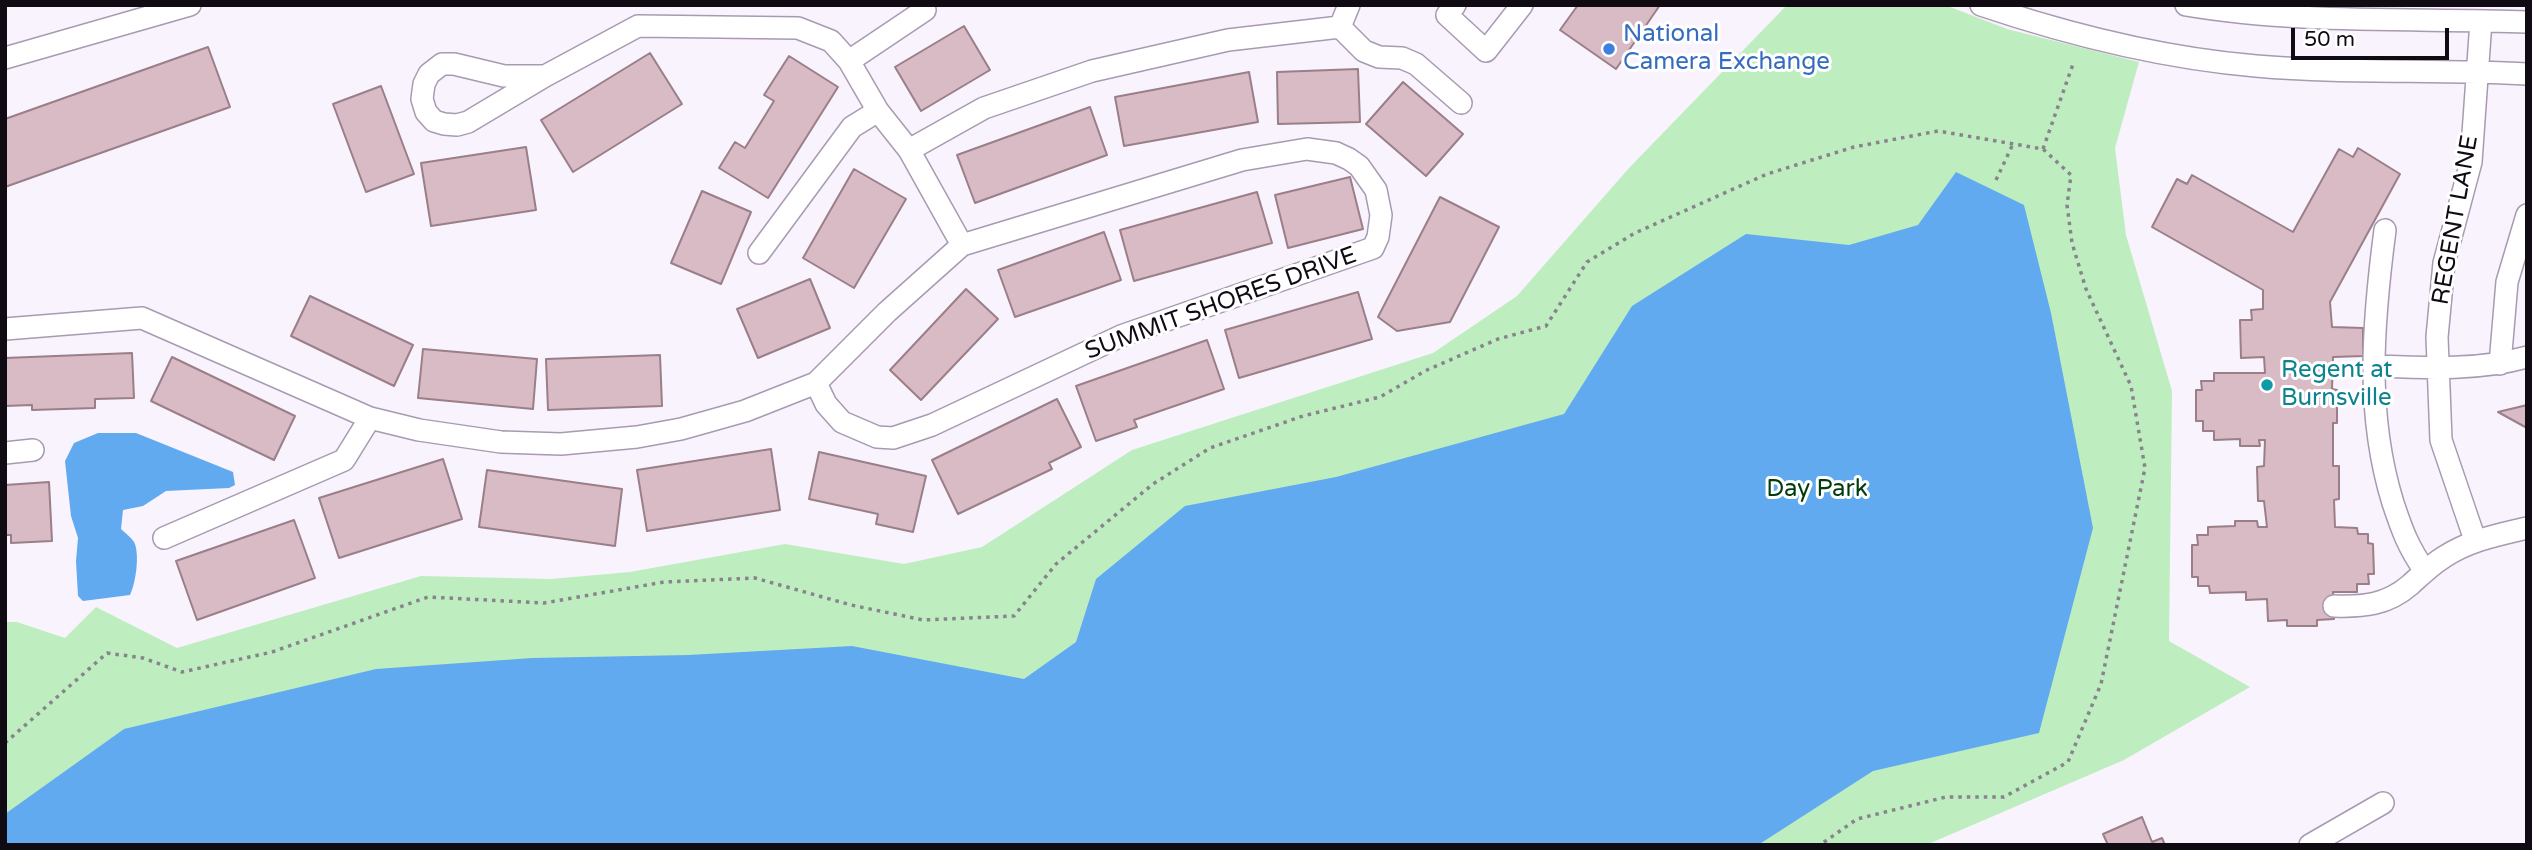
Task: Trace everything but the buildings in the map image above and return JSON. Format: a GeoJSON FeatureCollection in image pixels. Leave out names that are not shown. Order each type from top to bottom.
{"type":"FeatureCollection","features":[{"type":"Feature","properties":{"kind":"street"},"geometry":{"type":"LineString","coordinates":[[5,58],[190,5]]}},
{"type":"Feature","properties":{"kind":"street"},"geometry":{"type":"LineString","coordinates":[[1340,27],[1349,5]]}},
{"type":"Feature","properties":{"kind":"street"},"geometry":{"type":"LineString","coordinates":[[1455,5],[1447,15],[1486,51],[1522,5]]}},
{"type":"Feature","properties":{"kind":"street"},"geometry":{"type":"LineString","coordinates":[[1981,5],[2108,43],[2208,60],[2308,69],[2527,74]]}},
{"type":"Feature","properties":{"kind":"street"},"geometry":{"type":"LineString","coordinates":[[2186,5],[2274,15],[2527,22]]}},
{"type":"Feature","properties":{"kind":"street"},"geometry":{"type":"LineString","coordinates":[[849,61],[925,10]]}},
{"type":"Feature","properties":{"kind":"street","name":"REGENT LANE"},"geometry":{"type":"LineString","coordinates":[[2475,540],[2441,440],[2437,337],[2444,263],[2471,162],[2481,21]]}},
{"type":"Feature","properties":{"kind":"street"},"geometry":{"type":"LineString","coordinates":[[545,76],[504,76],[454,64],[442,64],[429,74],[424,84],[422,99],[426,112],[434,121],[457,125],[468,122],[545,76],[638,26],[798,28],[831,41],[849,61],[878,111],[909,150],[962,245]]}},
{"type":"Feature","properties":{"kind":"street"},"geometry":{"type":"LineString","coordinates":[[1340,27],[1364,51],[1379,57],[1402,58],[1416,64],[1461,103]]}},
{"type":"Feature","properties":{"kind":"street"},"geometry":{"type":"LineString","coordinates":[[909,150],[984,107],[1091,71],[1228,40],[1340,27]]}},
{"type":"Feature","properties":{"kind":"street"},"geometry":{"type":"LineString","coordinates":[[759,253],[852,127],[878,111]]}},
{"type":"Feature","properties":{"kind":"street","name":"SUMMIT SHORES DRIVE"},"geometry":{"type":"LineString","coordinates":[[5,329],[142,318],[370,418],[449,436],[501,442],[561,444],[637,437],[681,429],[745,411],[816,383],[887,312],[962,245],[1242,160],[1307,149],[1336,153],[1359,166],[1376,190],[1381,215],[1373,248],[1121,336],[932,425],[893,438],[877,437],[842,422],[825,404],[816,383]]}},
{"type":"Feature","properties":{"kind":"street"},"geometry":{"type":"LineString","coordinates":[[2500,364],[2507,282],[2527,215]]}},
{"type":"Feature","properties":{"kind":"street"},"geometry":{"type":"LineString","coordinates":[[2385,230],[2375,318],[2374,411],[2379,449],[2388,485],[2410,550],[2425,571]]}},
{"type":"Feature","properties":{"kind":"street"},"geometry":{"type":"LineString","coordinates":[[2374,366],[2438,368],[2500,364],[2527,357]]}},
{"type":"Feature","properties":{"kind":"street"},"geometry":{"type":"LineString","coordinates":[[164,538],[344,460],[370,418]]}},
{"type":"Feature","properties":{"kind":"street"},"geometry":{"type":"LineString","coordinates":[[5,453],[33,450]]}},
{"type":"Feature","properties":{"kind":"street"},"geometry":{"type":"LineString","coordinates":[[2334,606],[2381,604],[2396,597],[2444,556],[2475,540],[2527,528]]}},
{"type":"Feature","properties":{"kind":"street"},"geometry":{"type":"LineString","coordinates":[[2310,845],[2383,803]]}},
{"type":"Feature","properties":{"kind":"path"},"geometry":{"type":"LineString","coordinates":[[2043,149],[2073,64]]}},
{"type":"Feature","properties":{"kind":"path"},"geometry":{"type":"LineString","coordinates":[[5,743],[107,653],[143,658],[182,672],[272,652],[428,597],[544,603],[664,582],[755,578],[851,605],[923,620],[1014,616],[1056,565],[1153,484],[1210,448],[1303,416],[1380,397],[1427,370],[1498,339],[1546,327],[1587,262],[1635,233],[1767,174],[1854,147],[1938,131],[2043,149],[2071,175],[2067,205],[2072,243],[2086,289],[2131,386],[2145,468],[2101,684],[2068,762],[2004,797],[1946,797],[1883,813],[1857,820],[1820,845]]}},
{"type":"Feature","properties":{"kind":"path"},"geometry":{"type":"LineString","coordinates":[[1996,180],[2013,144]]}},
{"type":"Feature","properties":{"kind":"green space","name":"Day Park"},"geometry":{"type":"Polygon","coordinates":[[[1787,5],[1945,5],[2007,29],[2139,62],[2115,148],[2126,235],[2172,391],[2169,641],[2250,687],[2124,760],[1926,845],[5,845],[5,622],[17,622],[65,638],[96,607],[177,648],[421,576],[551,579],[630,572],[785,544],[904,564],[982,547],[1132,450],[1433,353],[1517,296],[1629,168],[1787,5]]]}},
{"type":"Feature","properties":{"kind":"water","name":"Day Park"},"geometry":{"type":"Polygon","coordinates":[[[1956,172],[2024,205],[2051,313],[2093,528],[2039,733],[1873,771],[1758,845],[5,845],[5,814],[124,729],[376,669],[532,658],[688,655],[852,646],[1024,679],[1076,642],[1096,579],[1185,506],[1336,477],[1564,414],[1632,306],[1746,234],[1849,245],[1918,225],[1956,172]]]}},
{"type":"Feature","properties":{"kind":"water"},"geometry":{"type":"Polygon","coordinates":[[[98,433],[136,433],[233,472],[235,485],[229,488],[166,491],[143,506],[123,510],[121,529],[134,542],[137,553],[130,595],[83,601],[78,596],[78,538],[71,516],[65,461],[74,443],[98,433]]]}},
{"type":"Feature","properties":{"kind":"place","name":"National Camera Exchange"},"geometry":{"type":"Point","coordinates":[1609,49]}},
{"type":"Feature","properties":{"kind":"place","name":"Regent at Burnsville"},"geometry":{"type":"Point","coordinates":[2267,385]}}]}
